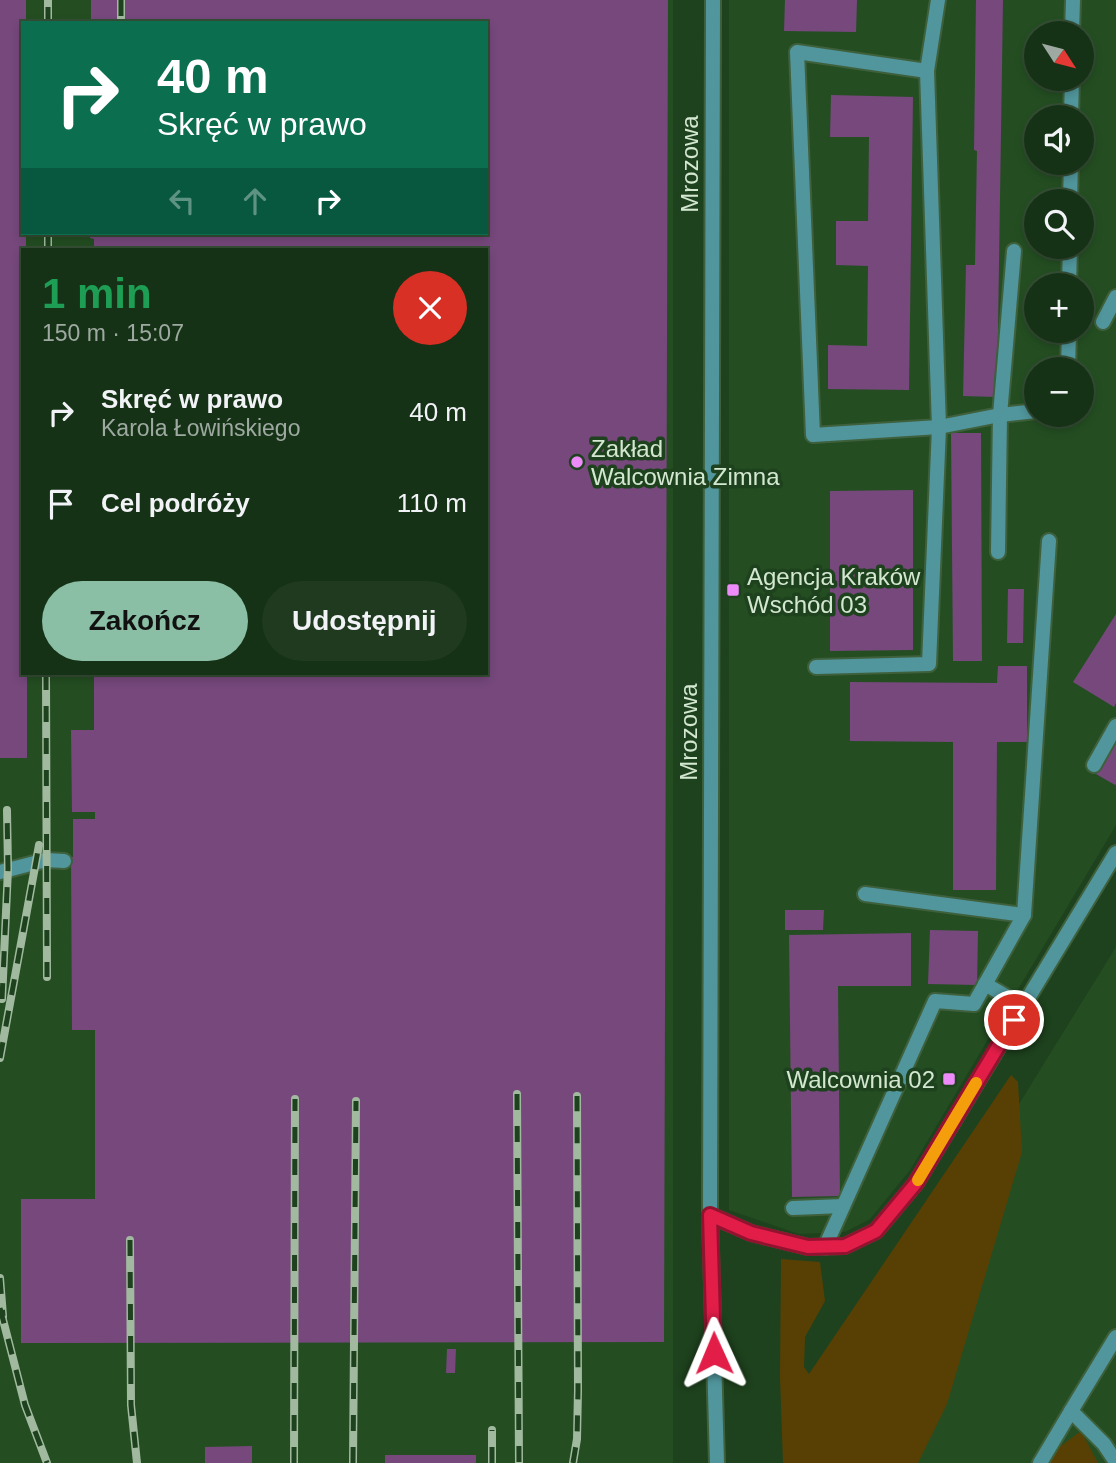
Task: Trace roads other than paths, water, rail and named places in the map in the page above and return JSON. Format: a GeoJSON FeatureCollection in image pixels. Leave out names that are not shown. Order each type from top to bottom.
{"type":"FeatureCollection","features":[{"type":"Feature","properties":{"kind":"street","name":"Mrozowa"},"geometry":{"type":"LineString","coordinates":[[713,0],[710,1215],[717,1463]]}},
{"type":"Feature","properties":{"kind":"street"},"geometry":{"type":"LineString","coordinates":[[816,667],[929,664],[939,427],[927,71],[938,0]]}},
{"type":"Feature","properties":{"kind":"street"},"geometry":{"type":"LineString","coordinates":[[1072,21],[1073,0]]}},
{"type":"Feature","properties":{"kind":"street"},"geometry":{"type":"LineString","coordinates":[[927,71],[797,52],[813,435],[939,427],[1024,412]]}},
{"type":"Feature","properties":{"kind":"street"},"geometry":{"type":"LineString","coordinates":[[999,552],[1000,415],[1014,251]]}},
{"type":"Feature","properties":{"kind":"street"},"geometry":{"type":"LineString","coordinates":[[1103,322],[1116,297]]}},
{"type":"Feature","properties":{"kind":"street"},"geometry":{"type":"LineString","coordinates":[[825,1247],[935,1001],[974,1004],[1024,915],[1049,541]]}},
{"type":"Feature","properties":{"kind":"street"},"geometry":{"type":"LineString","coordinates":[[1094,765],[1116,726]]}},
{"type":"Feature","properties":{"kind":"street"},"geometry":{"type":"LineString","coordinates":[[710,1215],[751,1233],[808,1247],[845,1246],[876,1231],[908,1192],[1116,853]]}},
{"type":"Feature","properties":{"kind":"street"},"geometry":{"type":"LineString","coordinates":[[0,872],[46,860],[64,861]]}},
{"type":"Feature","properties":{"kind":"street"},"geometry":{"type":"LineString","coordinates":[[865,894],[1024,915]]}},
{"type":"Feature","properties":{"kind":"street"},"geometry":{"type":"LineString","coordinates":[[985,984],[1023,1006]]}},
{"type":"Feature","properties":{"kind":"street"},"geometry":{"type":"LineString","coordinates":[[793,1208],[843,1206]]}},
{"type":"Feature","properties":{"kind":"street"},"geometry":{"type":"LineString","coordinates":[[1040,1463],[1116,1337]]}},
{"type":"Feature","properties":{"kind":"street"},"geometry":{"type":"LineString","coordinates":[[1071,1411],[1104,1444],[1116,1462]]}},
{"type":"Feature","properties":{"kind":"railway"},"geometry":{"type":"LineString","coordinates":[[48,0],[48,21]]}},
{"type":"Feature","properties":{"kind":"railway"},"geometry":{"type":"LineString","coordinates":[[121,0],[121,21]]}},
{"type":"Feature","properties":{"kind":"railway"},"geometry":{"type":"LineString","coordinates":[[48,235],[48,248]]}},
{"type":"Feature","properties":{"kind":"railway"},"geometry":{"type":"LineString","coordinates":[[46,675],[47,977]]}},
{"type":"Feature","properties":{"kind":"railway"},"geometry":{"type":"LineString","coordinates":[[2,999],[8,869],[7,810]]}},
{"type":"Feature","properties":{"kind":"railway"},"geometry":{"type":"LineString","coordinates":[[0,1058],[39,845]]}},
{"type":"Feature","properties":{"kind":"railway"},"geometry":{"type":"LineString","coordinates":[[517,1094],[519,1463]]}},
{"type":"Feature","properties":{"kind":"railway"},"geometry":{"type":"LineString","coordinates":[[573,1463],[577,1439],[578,1390],[577,1096]]}},
{"type":"Feature","properties":{"kind":"railway"},"geometry":{"type":"LineString","coordinates":[[294,1463],[295,1099]]}},
{"type":"Feature","properties":{"kind":"railway"},"geometry":{"type":"LineString","coordinates":[[353,1463],[356,1101]]}},
{"type":"Feature","properties":{"kind":"railway"},"geometry":{"type":"LineString","coordinates":[[130,1240],[131,1405],[137,1463]]}},
{"type":"Feature","properties":{"kind":"railway"},"geometry":{"type":"LineString","coordinates":[[0,1278],[3,1316]]}},
{"type":"Feature","properties":{"kind":"railway"},"geometry":{"type":"LineString","coordinates":[[0,1308],[25,1405],[47,1463]]}},
{"type":"Feature","properties":{"kind":"railway"},"geometry":{"type":"LineString","coordinates":[[492,1430],[492,1463]]}},
{"type":"Feature","properties":{"kind":"place","name":"Zakład Walcownia Zimna"},"geometry":{"type":"Point","coordinates":[577,462]}},
{"type":"Feature","properties":{"kind":"place","name":"Agencja Kraków Wschód 03"},"geometry":{"type":"Point","coordinates":[733,590]}},
{"type":"Feature","properties":{"kind":"place","name":"Walcownia 02"},"geometry":{"type":"Point","coordinates":[949,1079]}}]}
